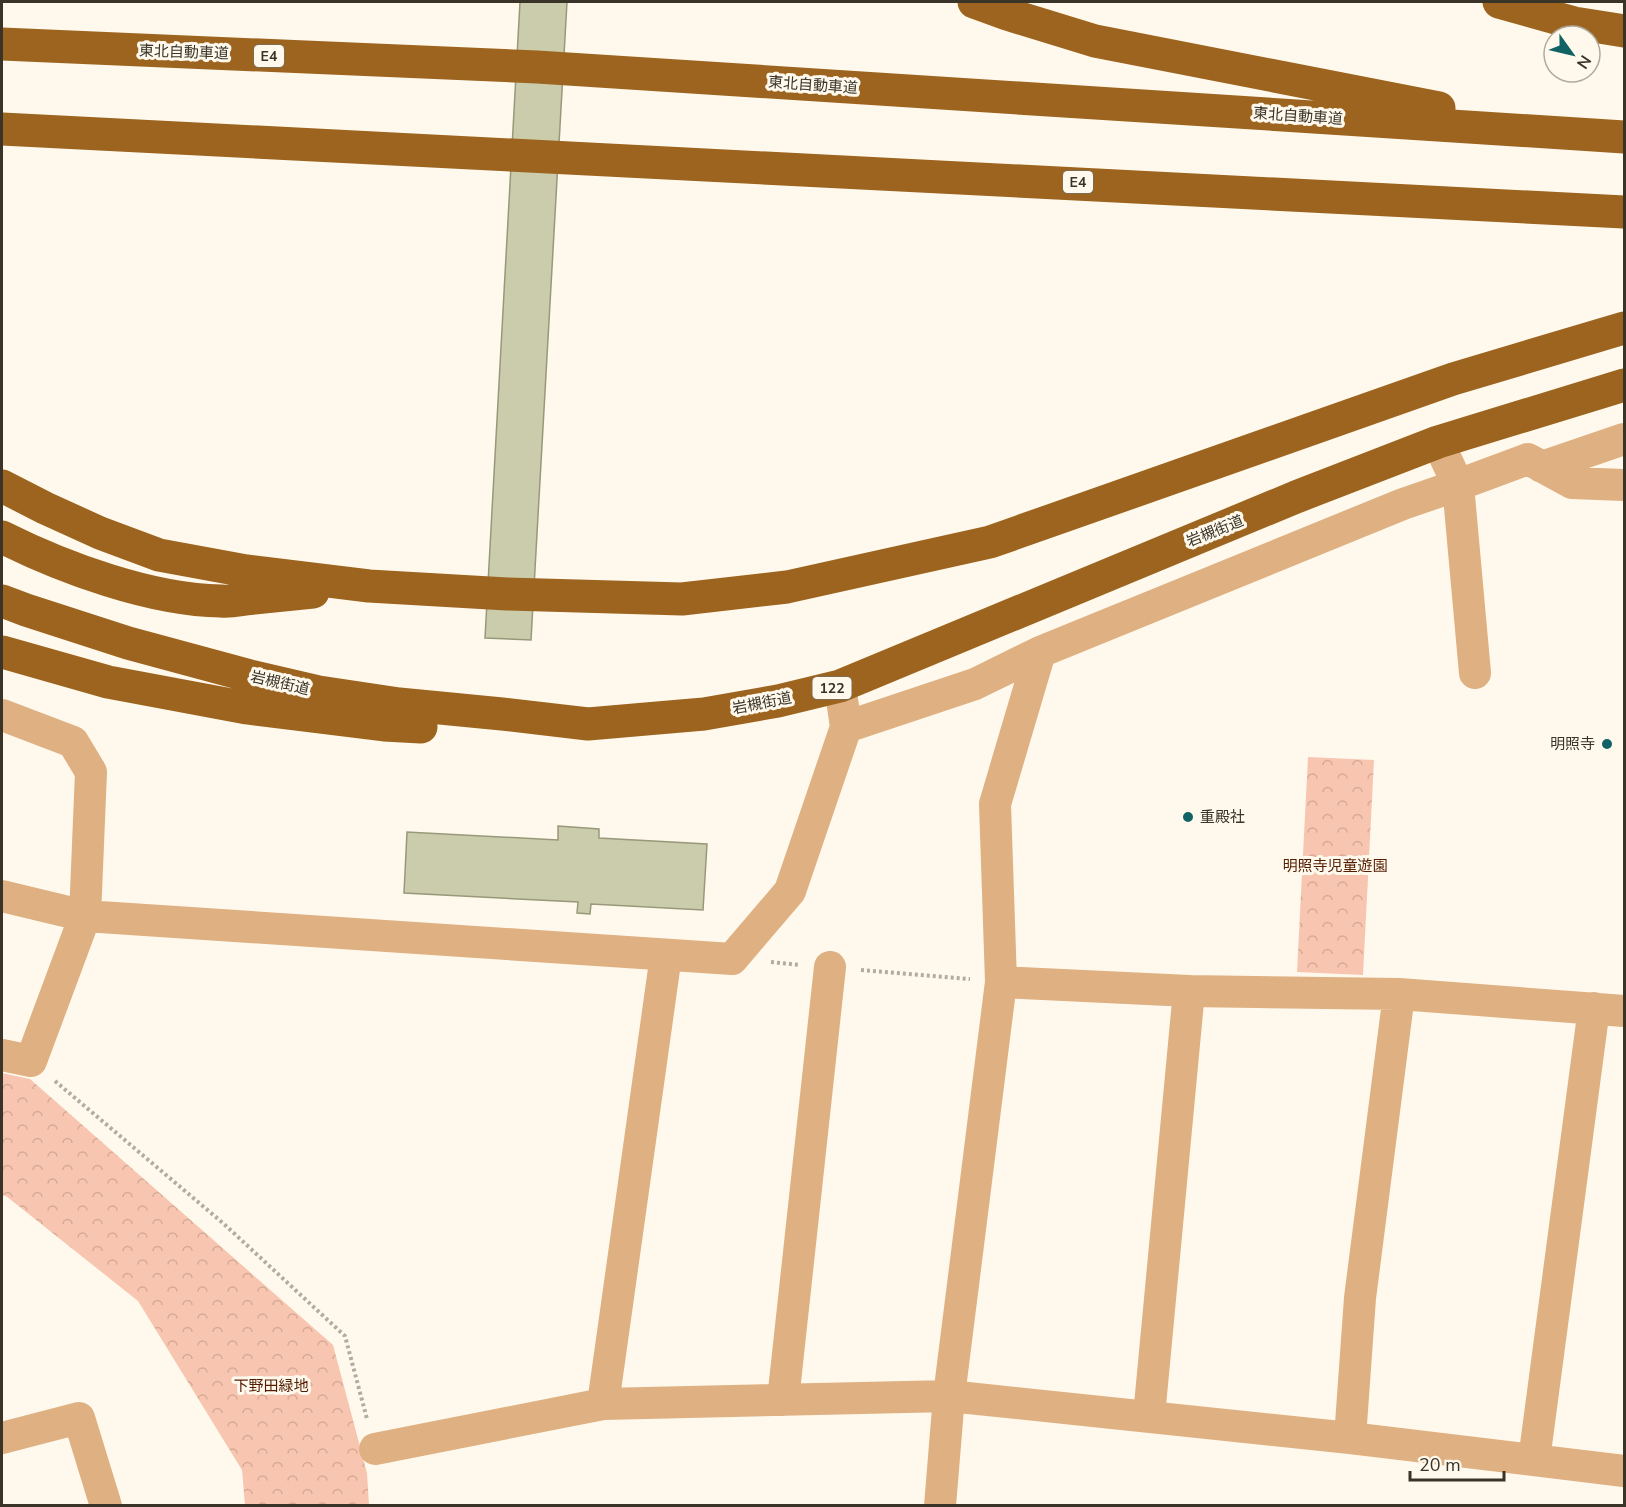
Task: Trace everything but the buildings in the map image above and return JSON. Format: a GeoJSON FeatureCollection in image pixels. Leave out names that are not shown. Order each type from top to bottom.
{"type":"FeatureCollection","features":[{"type":"Feature","properties":{"kind":"highway"},"geometry":{"type":"LineString","coordinates":[[974,2],[1095,40],[1569,134]]}},
{"type":"Feature","properties":{"kind":"highway"},"geometry":{"type":"LineString","coordinates":[[1499,2],[1574,23],[1624,31]]}},
{"type":"Feature","properties":{"kind":"highway","name":"東北自動車道"},"geometry":{"type":"LineString","coordinates":[[2,44],[537,67],[1624,136]]}},
{"type":"Feature","properties":{"kind":"highway","name":"E4"},"geometry":{"type":"LineString","coordinates":[[2,129],[1316,194],[1624,212]]}},
{"type":"Feature","properties":{"kind":"highway"},"geometry":{"type":"LineString","coordinates":[[2,486],[100,533],[159,555],[246,571],[369,586],[507,594],[682,599],[787,587],[990,542],[1453,379],[1624,328]]}},
{"type":"Feature","properties":{"kind":"highway","name":"岩槻街道"},"geometry":{"type":"LineString","coordinates":[[2,601],[128,643],[249,676],[319,692],[399,704],[588,724],[704,714],[778,701],[840,686],[1296,497],[1437,442],[1624,385]]}},
{"type":"Feature","properties":{"kind":"highway"},"geometry":{"type":"LineString","coordinates":[[2,537],[72,567],[173,597],[223,602],[369,586]]}},
{"type":"Feature","properties":{"kind":"highway"},"geometry":{"type":"LineString","coordinates":[[2,652],[108,682],[248,708],[361,722],[498,732],[588,724]]}},
{"type":"Feature","properties":{"kind":"street"},"geometry":{"type":"LineString","coordinates":[[1542,467],[1624,439]]}},
{"type":"Feature","properties":{"kind":"street"},"geometry":{"type":"LineString","coordinates":[[1437,442],[1458,485],[1475,673]]}},
{"type":"Feature","properties":{"kind":"street"},"geometry":{"type":"LineString","coordinates":[[846,727],[975,684],[1040,652],[1403,504],[1528,459],[1572,483],[1624,485]]}},
{"type":"Feature","properties":{"kind":"street"},"geometry":{"type":"LineString","coordinates":[[1572,483],[1624,460]]}},
{"type":"Feature","properties":{"kind":"street"},"geometry":{"type":"LineString","coordinates":[[940,1506],[948,1396],[1001,982],[995,804],[1040,652]]}},
{"type":"Feature","properties":{"kind":"street"},"geometry":{"type":"LineString","coordinates":[[2,896],[85,916],[732,959],[790,891],[846,727],[840,686]]}},
{"type":"Feature","properties":{"kind":"street"},"geometry":{"type":"LineString","coordinates":[[2,715],[73,742],[92,772],[85,916],[16,1058]]}},
{"type":"Feature","properties":{"kind":"street"},"geometry":{"type":"LineString","coordinates":[[603,1404],[666,955]]}},
{"type":"Feature","properties":{"kind":"street"},"geometry":{"type":"LineString","coordinates":[[783,1400],[830,968]]}},
{"type":"Feature","properties":{"kind":"street"},"geometry":{"type":"LineString","coordinates":[[1001,982],[1189,991],[1399,994],[1609,1009],[1534,1460]]}},
{"type":"Feature","properties":{"kind":"street"},"geometry":{"type":"LineString","coordinates":[[1149,1416],[1189,991]]}},
{"type":"Feature","properties":{"kind":"street"},"geometry":{"type":"LineString","coordinates":[[1350,1438],[1360,1298],[1399,994]]}},
{"type":"Feature","properties":{"kind":"street"},"geometry":{"type":"LineString","coordinates":[[375,1449],[603,1404],[948,1396],[1350,1438],[1624,1471]]}},
{"type":"Feature","properties":{"kind":"street"},"geometry":{"type":"LineString","coordinates":[[2,1438],[79,1418],[106,1506]]}},
{"type":"Feature","properties":{"kind":"path"},"geometry":{"type":"LineString","coordinates":[[732,959],[1001,982]]}},
{"type":"Feature","properties":{"kind":"path"},"geometry":{"type":"LineString","coordinates":[[16,1058],[224,1224],[345,1336],[375,1449]]}},
{"type":"Feature","properties":{"kind":"green space","name":"明照寺児童遊園"},"geometry":{"type":"Polygon","coordinates":[[[1308,757],[1374,760],[1363,975],[1297,972],[1308,757]]]}},
{"type":"Feature","properties":{"kind":"green space","name":"下野田緑地"},"geometry":{"type":"Polygon","coordinates":[[[2,1073],[30,1079],[333,1345],[367,1473],[369,1505],[245,1505],[242,1470],[138,1301],[2,1195],[2,1073]]]}},
{"type":"Feature","properties":{"kind":"place","name":"明照寺"},"geometry":{"type":"Point","coordinates":[1607,744]}},
{"type":"Feature","properties":{"kind":"place","name":"重殿社"},"geometry":{"type":"Point","coordinates":[1188,817]}}]}
